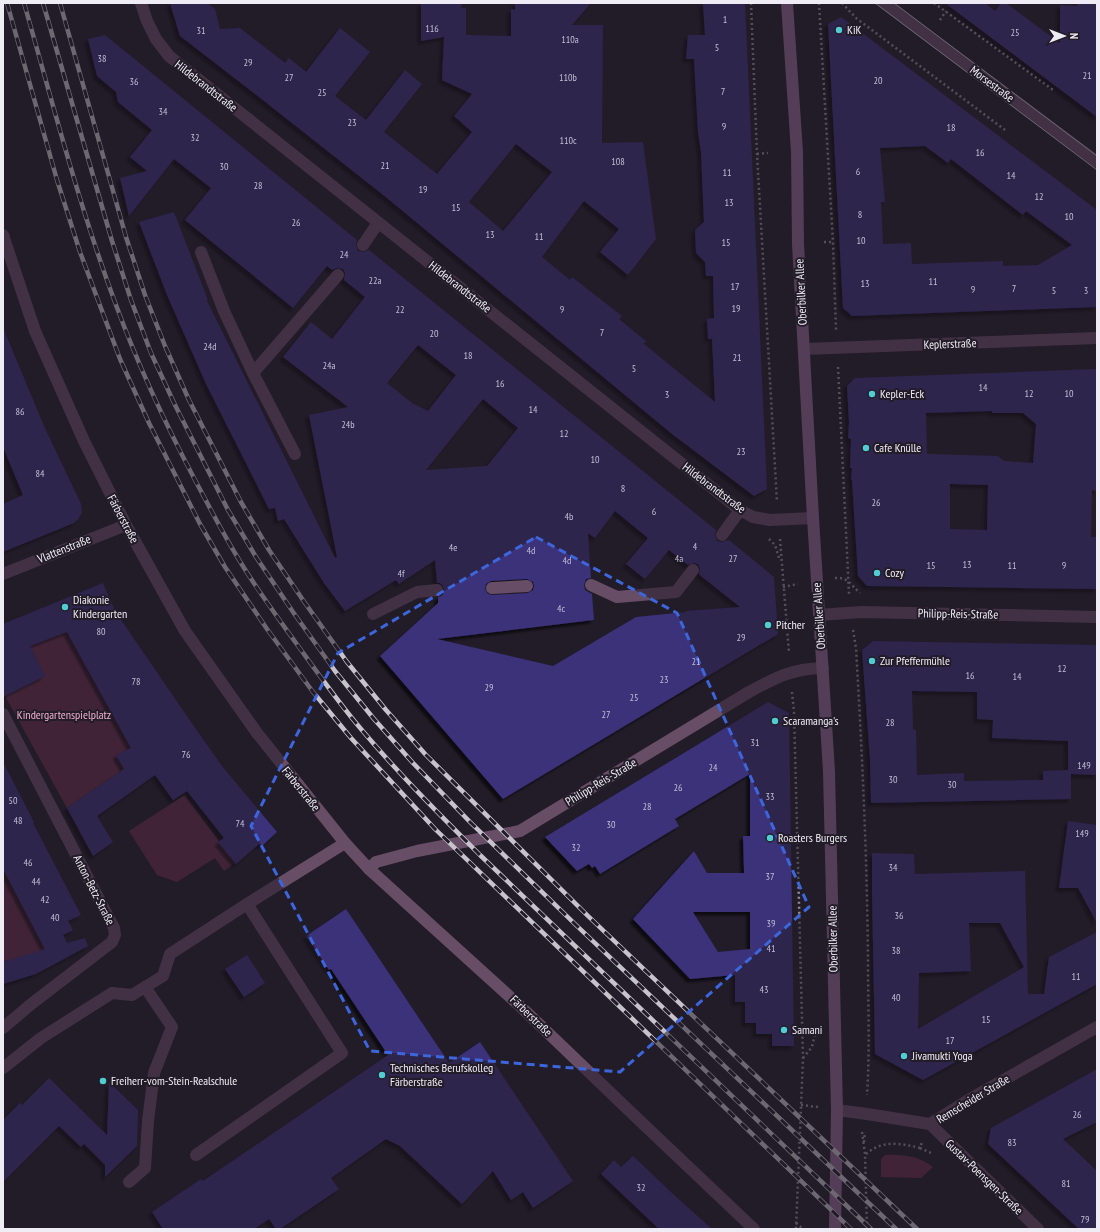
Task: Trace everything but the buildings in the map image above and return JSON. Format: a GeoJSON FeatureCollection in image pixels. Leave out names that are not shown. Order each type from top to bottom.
{"type":"FeatureCollection","features":[{"type":"Feature","properties":{"kind":"main road","name":"Oberbilker Allee"},"geometry":{"type":"LineString","coordinates":[[787,3],[797,152],[798,244],[829,771],[837,1110],[835,1229]]}},
{"type":"Feature","properties":{"kind":"street","name":"Hildebrandtstraße"},"geometry":{"type":"LineString","coordinates":[[141,3],[147,21],[156,39],[169,56],[740,510],[753,517],[770,520],[813,518]]}},
{"type":"Feature","properties":{"kind":"street","name":"Morsestraße"},"geometry":{"type":"LineString","coordinates":[[885,4],[1097,162]]}},
{"type":"Feature","properties":{"kind":"street"},"geometry":{"type":"LineString","coordinates":[[362,245],[378,223]]}},
{"type":"Feature","properties":{"kind":"street","name":"Färberstraße"},"geometry":{"type":"LineString","coordinates":[[3,236],[35,331],[84,441],[126,525],[184,631],[257,733],[345,843],[369,869],[519,1005],[754,1229]]}},
{"type":"Feature","properties":{"kind":"street"},"geometry":{"type":"LineString","coordinates":[[201,252],[224,311],[253,374],[295,454]]}},
{"type":"Feature","properties":{"kind":"street"},"geometry":{"type":"LineString","coordinates":[[253,374],[338,275]]}},
{"type":"Feature","properties":{"kind":"street","name":"Keplerstraße"},"geometry":{"type":"LineString","coordinates":[[804,349],[1097,338]]}},
{"type":"Feature","properties":{"kind":"street"},"geometry":{"type":"LineString","coordinates":[[722,535],[740,510]]}},
{"type":"Feature","properties":{"kind":"street","name":"Vlattenstraße"},"geometry":{"type":"LineString","coordinates":[[3,574],[126,525]]}},
{"type":"Feature","properties":{"kind":"street"},"geometry":{"type":"LineString","coordinates":[[591,585],[617,597],[676,592],[694,570]]}},
{"type":"Feature","properties":{"kind":"street"},"geometry":{"type":"LineString","coordinates":[[492,588],[527,586]]}},
{"type":"Feature","properties":{"kind":"street"},"geometry":{"type":"LineString","coordinates":[[373,614],[417,592],[437,590]]}},
{"type":"Feature","properties":{"kind":"street","name":"Philipp-Reis-Straße"},"geometry":{"type":"LineString","coordinates":[[819,615],[850,613],[1097,618]]}},
{"type":"Feature","properties":{"kind":"street","name":"Philipp-Reis-Straße"},"geometry":{"type":"LineString","coordinates":[[369,869],[376,862],[417,851],[520,831],[774,678],[791,672],[823,668]]}},
{"type":"Feature","properties":{"kind":"street","name":"Anton-Betz-Straße"},"geometry":{"type":"LineString","coordinates":[[3,714],[114,928],[115,936],[112,942],[3,1028]]}},
{"type":"Feature","properties":{"kind":"street"},"geometry":{"type":"LineString","coordinates":[[3,1068],[41,1038],[112,993],[132,995],[163,976],[170,954],[345,843]]}},
{"type":"Feature","properties":{"kind":"street"},"geometry":{"type":"LineString","coordinates":[[196,1155],[342,1053],[247,904]]}},
{"type":"Feature","properties":{"kind":"street"},"geometry":{"type":"LineString","coordinates":[[129,1182],[145,1168],[148,1121],[154,1073],[172,1027],[144,987]]}},
{"type":"Feature","properties":{"kind":"street","name":"Remscheider Straße"},"geometry":{"type":"LineString","coordinates":[[837,1110],[930,1124],[970,1099],[1097,1027]]}},
{"type":"Feature","properties":{"kind":"street","name":"Gustav-Poensgen-Straße"},"geometry":{"type":"LineString","coordinates":[[930,1124],[1038,1229]]}},
{"type":"Feature","properties":{"kind":"path"},"geometry":{"type":"LineString","coordinates":[[751,3],[757,154],[778,520],[790,656]]}},
{"type":"Feature","properties":{"kind":"path"},"geometry":{"type":"LineString","coordinates":[[819,3],[833,242],[848,581],[850,613],[856,648],[863,770],[869,1062],[867,1093]]}},
{"type":"Feature","properties":{"kind":"path"},"geometry":{"type":"LineString","coordinates":[[842,3],[856,18],[1005,130]]}},
{"type":"Feature","properties":{"kind":"path"},"geometry":{"type":"LineString","coordinates":[[934,3],[1053,90]]}},
{"type":"Feature","properties":{"kind":"path"},"geometry":{"type":"LineString","coordinates":[[940,20],[946,11]]}},
{"type":"Feature","properties":{"kind":"path"},"geometry":{"type":"LineString","coordinates":[[757,154],[768,153]]}},
{"type":"Feature","properties":{"kind":"path"},"geometry":{"type":"LineString","coordinates":[[824,242],[833,242]]}},
{"type":"Feature","properties":{"kind":"path"},"geometry":{"type":"LineString","coordinates":[[767,538],[775,545],[782,565]]}},
{"type":"Feature","properties":{"kind":"path"},"geometry":{"type":"LineString","coordinates":[[838,578],[848,581]]}},
{"type":"Feature","properties":{"kind":"path"},"geometry":{"type":"LineString","coordinates":[[783,586],[795,585]]}},
{"type":"Feature","properties":{"kind":"path"},"geometry":{"type":"LineString","coordinates":[[792,688],[794,712],[803,1058],[796,1229]]}},
{"type":"Feature","properties":{"kind":"path"},"geometry":{"type":"LineString","coordinates":[[803,1058],[812,1046]]}},
{"type":"Feature","properties":{"kind":"path"},"geometry":{"type":"LineString","coordinates":[[801,1105],[809,1106]]}},
{"type":"Feature","properties":{"kind":"path"},"geometry":{"type":"LineString","coordinates":[[864,1142],[866,1229]]}},
{"type":"Feature","properties":{"kind":"path"},"geometry":{"type":"LineString","coordinates":[[865,1154],[880,1145],[908,1145],[920,1148],[922,1143]]}},
{"type":"Feature","properties":{"kind":"path","name":"Gustav-Poensgen-Straße"},"geometry":{"type":"LineString","coordinates":[[920,1148],[937,1156]]}},
{"type":"Feature","properties":{"kind":"path"},"geometry":{"type":"LineString","coordinates":[[796,1223],[803,1229]]}},
{"type":"Feature","properties":{"kind":"highlighted area"},"geometry":{"type":"Polygon","coordinates":[[[536,537],[677,613],[809,907],[620,1072],[370,1051],[251,826],[338,653],[536,537]]]}},
{"type":"Feature","properties":{"kind":"green space","name":"Kindergartenspielplatz"},"geometry":{"type":"Polygon","coordinates":[[[67,632],[131,748],[117,755],[124,769],[67,808],[5,696],[45,676],[30,646],[67,632]]]}},
{"type":"Feature","properties":{"kind":"green space"},"geometry":{"type":"Polygon","coordinates":[[[185,795],[235,863],[224,871],[215,858],[177,882],[157,875],[129,831],[185,795]]]}},
{"type":"Feature","properties":{"kind":"green space"},"geometry":{"type":"Polygon","coordinates":[[[3,869],[49,955],[15,980],[9,960],[3,962],[3,869]]]}},
{"type":"Feature","properties":{"kind":"green space"},"geometry":{"type":"Polygon","coordinates":[[[885,1155],[910,1156],[922,1160],[933,1167],[921,1178],[881,1177],[881,1159],[885,1155]]]}},
{"type":"Feature","properties":{"kind":"tram line"},"geometry":{"type":"LineString","coordinates":[[875,3],[1097,170]]}},
{"type":"Feature","properties":{"kind":"tram line"},"geometry":{"type":"LineString","coordinates":[[894,3],[1097,156]]}},
{"type":"Feature","properties":{"kind":"railway"},"geometry":{"type":"LineString","coordinates":[[7,3],[57,180],[80,252],[120,359],[149,423],[200,524],[225,567],[267,629],[313,692],[351,738],[435,829],[851,1229]]}},
{"type":"Feature","properties":{"kind":"railway"},"geometry":{"type":"LineString","coordinates":[[24,3],[90,230],[133,350],[173,437],[195,480],[251,580],[344,708],[389,761],[419,793],[480,855],[871,1229]]}},
{"type":"Feature","properties":{"kind":"railway"},"geometry":{"type":"LineString","coordinates":[[43,3],[112,241],[131,300],[151,353],[175,405],[228,510],[256,557],[293,612],[335,671],[374,719],[413,763],[470,822],[577,926],[896,1229]]}},
{"type":"Feature","properties":{"kind":"railway"},"geometry":{"type":"LineString","coordinates":[[60,3],[126,237],[145,295],[165,346],[189,400],[241,502],[269,550],[305,603],[347,662],[386,710],[426,755],[588,916],[917,1229]]}},
{"type":"Feature","properties":{"kind":"place","name":"KiK"},"geometry":{"type":"Point","coordinates":[839,30]}},
{"type":"Feature","properties":{"kind":"place","name":"Kepler-Eck"},"geometry":{"type":"Point","coordinates":[872,394]}},
{"type":"Feature","properties":{"kind":"place","name":"Cafe Knülle"},"geometry":{"type":"Point","coordinates":[866,448]}},
{"type":"Feature","properties":{"kind":"place","name":"Cozy"},"geometry":{"type":"Point","coordinates":[877,573]}},
{"type":"Feature","properties":{"kind":"place","name":"Diakonie Kindergarten"},"geometry":{"type":"Point","coordinates":[65,607]}},
{"type":"Feature","properties":{"kind":"place","name":"Pitcher"},"geometry":{"type":"Point","coordinates":[768,625]}},
{"type":"Feature","properties":{"kind":"place","name":"Zur Pfeffermühle"},"geometry":{"type":"Point","coordinates":[872,661]}},
{"type":"Feature","properties":{"kind":"place","name":"Scaramanga's"},"geometry":{"type":"Point","coordinates":[775,721]}},
{"type":"Feature","properties":{"kind":"place","name":"Roasters Burgers"},"geometry":{"type":"Point","coordinates":[770,838]}},
{"type":"Feature","properties":{"kind":"place","name":"Samani"},"geometry":{"type":"Point","coordinates":[784,1030]}},
{"type":"Feature","properties":{"kind":"place","name":"Jivamukti Yoga"},"geometry":{"type":"Point","coordinates":[904,1056]}},
{"type":"Feature","properties":{"kind":"place","name":"Technisches Berufskolleg Färberstraße"},"geometry":{"type":"Point","coordinates":[382,1075]}},
{"type":"Feature","properties":{"kind":"place","name":"Freiherr-vom-Stein-Realschule"},"geometry":{"type":"Point","coordinates":[103,1081]}}]}
